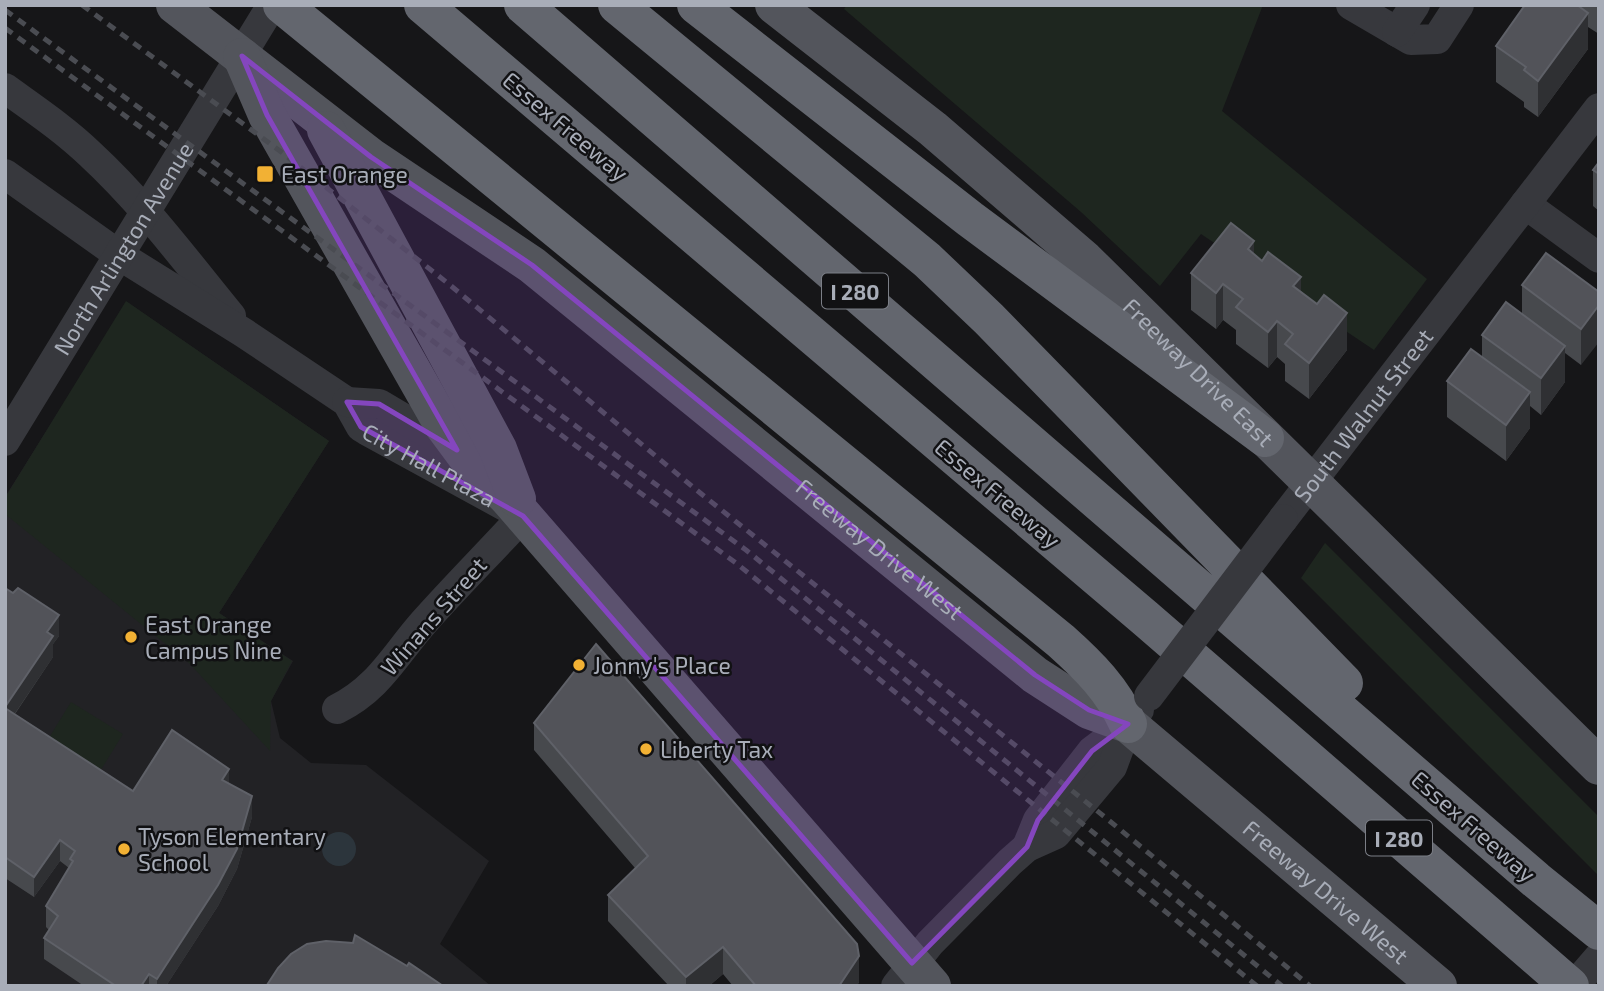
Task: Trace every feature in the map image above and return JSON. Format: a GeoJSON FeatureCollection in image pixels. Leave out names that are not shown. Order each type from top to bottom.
{"type":"FeatureCollection","features":[{"type":"Feature","properties":{"kind":"highway","name":"Essex Freeway"},"geometry":{"type":"LineString","coordinates":[[423,5],[1155,627],[1572,986]]}},
{"type":"Feature","properties":{"kind":"highway","name":"Essex Freeway"},"geometry":{"type":"LineString","coordinates":[[523,5],[1599,932]]}},
{"type":"Feature","properties":{"kind":"highway"},"geometry":{"type":"LineString","coordinates":[[617,5],[904,240],[989,318],[1536,880]]}},
{"type":"Feature","properties":{"kind":"highway"},"geometry":{"type":"LineString","coordinates":[[696,5],[970,219],[1265,438]]}},
{"type":"Feature","properties":{"kind":"highway"},"geometry":{"type":"LineString","coordinates":[[272,11],[1061,641],[1104,683],[1121,708],[1139,710]]}},
{"type":"Feature","properties":{"kind":"main road","name":"Freeway Drive West"},"geometry":{"type":"LineString","coordinates":[[175,5],[404,180],[532,265],[1035,675],[1089,710],[1139,710],[1438,986]]}},
{"type":"Feature","properties":{"kind":"main road","name":"Freeway Drive East"},"geometry":{"type":"LineString","coordinates":[[774,5],[933,129],[1048,226],[1599,766]]}},
{"type":"Feature","properties":{"kind":"main road"},"geometry":{"type":"LineString","coordinates":[[242,55],[267,115],[443,425],[466,456],[491,479],[523,516],[913,978]]}},
{"type":"Feature","properties":{"kind":"main road"},"geometry":{"type":"LineString","coordinates":[[316,113],[498,449],[523,516]]}},
{"type":"Feature","properties":{"kind":"street"},"geometry":{"type":"LineString","coordinates":[[1351,5],[1412,40],[1437,38],[1459,5]]}},
{"type":"Feature","properties":{"kind":"street"},"geometry":{"type":"LineString","coordinates":[[1397,32],[1415,5]]}},
{"type":"Feature","properties":{"kind":"street","name":"North Arlington Avenue"},"geometry":{"type":"LineString","coordinates":[[5,441],[242,55],[272,11]]}},
{"type":"Feature","properties":{"kind":"street","name":"City Hall Plaza"},"geometry":{"type":"LineString","coordinates":[[5,88],[59,126],[146,211],[244,333]]}},
{"type":"Feature","properties":{"kind":"street","name":"South Walnut Street"},"geometry":{"type":"LineString","coordinates":[[913,978],[996,875],[1027,847],[1056,834],[1112,768],[1139,710],[1599,108]]}},
{"type":"Feature","properties":{"kind":"street","name":"City Hall Plaza"},"geometry":{"type":"LineString","coordinates":[[5,174],[119,255],[244,333],[347,402],[361,427],[523,516]]}},
{"type":"Feature","properties":{"kind":"street"},"geometry":{"type":"LineString","coordinates":[[1525,204],[1599,258]]}},
{"type":"Feature","properties":{"kind":"street","name":"City Hall Plaza"},"geometry":{"type":"LineString","coordinates":[[347,402],[380,404],[466,456]]}},
{"type":"Feature","properties":{"kind":"street","name":"Winans Street"},"geometry":{"type":"LineString","coordinates":[[337,709],[373,685],[423,623],[523,516]]}},
{"type":"Feature","properties":{"kind":"street"},"geometry":{"type":"LineString","coordinates":[[1572,986],[1599,957]]}},
{"type":"Feature","properties":{"kind":"highlighted area"},"geometry":{"type":"Polygon","coordinates":[[[242,56],[371,157],[532,265],[1035,675],[1089,710],[1128,724],[1092,751],[1038,820],[1027,847],[912,963],[523,516],[361,427],[347,402],[379,404],[457,450],[267,115],[242,56]]]}},
{"type":"Feature","properties":{"kind":"shaded area"},"geometry":{"type":"Polygon","coordinates":[[[847,5],[1263,5],[1222,111],[1427,279],[1374,350],[1201,234],[1160,286],[1081,212],[844,9],[847,5]]]}},
{"type":"Feature","properties":{"kind":"shaded area"},"geometry":{"type":"Polygon","coordinates":[[[126,301],[329,441],[219,613],[292,661],[271,701],[270,751],[189,663],[5,514],[5,498],[126,301]]]}},
{"type":"Feature","properties":{"kind":"shaded area","name":"East Orange Campus Nine"},"geometry":{"type":"Polygon","coordinates":[[[127,302],[329,441],[219,613],[293,661],[271,701],[280,738],[311,763],[366,765],[489,861],[440,944],[491,986],[5,986],[5,497],[127,302]]]}},
{"type":"Feature","properties":{"kind":"shaded area"},"geometry":{"type":"Polygon","coordinates":[[[1325,543],[1599,817],[1599,876],[1301,578],[1325,543]]]}},
{"type":"Feature","properties":{"kind":"shaded area"},"geometry":{"type":"Polygon","coordinates":[[[71,702],[123,734],[99,773],[47,741],[71,702]]]}},
{"type":"Feature","properties":{"kind":"shaded area"},"geometry":{"type":"Polygon","coordinates":[[[339,832],[351,837],[356,849],[351,861],[339,866],[327,861],[322,849],[327,837],[339,832]]]}},
{"type":"Feature","properties":{"kind":"building"},"geometry":{"type":"Polygon","coordinates":[[[1525,5],[1577,5],[1588,13],[1538,81],[1524,70],[1526,67],[1496,46],[1525,5]]]}},
{"type":"Feature","properties":{"kind":"building"},"geometry":{"type":"Polygon","coordinates":[[[1599,162],[1599,174],[1593,170],[1599,162]]]}},
{"type":"Feature","properties":{"kind":"building"},"geometry":{"type":"Polygon","coordinates":[[[1231,223],[1254,241],[1248,249],[1262,261],[1268,252],[1301,277],[1293,286],[1317,304],[1324,295],[1347,313],[1309,363],[1285,344],[1293,334],[1277,321],[1268,332],[1236,307],[1243,299],[1223,284],[1216,293],[1191,273],[1231,223]]]}},
{"type":"Feature","properties":{"kind":"building"},"geometry":{"type":"Polygon","coordinates":[[[1546,253],[1599,292],[1599,305],[1581,329],[1522,285],[1546,253]]]}},
{"type":"Feature","properties":{"kind":"building"},"geometry":{"type":"Polygon","coordinates":[[[1506,302],[1565,346],[1541,378],[1482,335],[1506,302]]]}},
{"type":"Feature","properties":{"kind":"building"},"geometry":{"type":"Polygon","coordinates":[[[1471,349],[1530,392],[1506,425],[1447,381],[1471,349]]]}},
{"type":"Feature","properties":{"kind":"building"},"geometry":{"type":"Polygon","coordinates":[[[5,588],[13,593],[18,588],[59,615],[47,632],[53,636],[5,707],[5,588]]]}},
{"type":"Feature","properties":{"kind":"building"},"geometry":{"type":"Polygon","coordinates":[[[596,644],[857,944],[859,956],[839,986],[756,986],[723,947],[686,977],[608,895],[648,856],[534,723],[596,644]]]}},
{"type":"Feature","properties":{"kind":"building","name":"Tyson Elementary School"},"geometry":{"type":"Polygon","coordinates":[[[5,708],[133,791],[172,730],[229,769],[222,780],[252,796],[237,849],[218,885],[157,979],[149,974],[141,986],[116,986],[44,938],[58,916],[46,906],[73,861],[70,859],[75,851],[60,840],[34,877],[5,857],[5,708]]]}},
{"type":"Feature","properties":{"kind":"building"},"geometry":{"type":"Polygon","coordinates":[[[355,935],[407,966],[409,963],[443,986],[267,985],[291,954],[307,944],[326,941],[353,943],[355,935]]]}},
{"type":"Feature","properties":{"kind":"railway"},"geometry":{"type":"LineString","coordinates":[[82,5],[280,151],[450,285],[699,492],[1106,818],[1310,986]]}},
{"type":"Feature","properties":{"kind":"railway"},"geometry":{"type":"LineString","coordinates":[[5,10],[746,550],[1282,986]]}},
{"type":"Feature","properties":{"kind":"railway"},"geometry":{"type":"LineString","coordinates":[[5,28],[736,563],[1257,986]]}},
{"type":"Feature","properties":{"kind":"place","name":"East Orange"},"geometry":{"type":"Point","coordinates":[265,174]}},
{"type":"Feature","properties":{"kind":"place","name":"East Orange Campus Nine"},"geometry":{"type":"Point","coordinates":[131,637]}},
{"type":"Feature","properties":{"kind":"place","name":"Jonny's Place"},"geometry":{"type":"Point","coordinates":[579,665]}},
{"type":"Feature","properties":{"kind":"place","name":"Liberty Tax"},"geometry":{"type":"Point","coordinates":[646,749]}},
{"type":"Feature","properties":{"kind":"place","name":"Tyson Elementary School"},"geometry":{"type":"Point","coordinates":[124,849]}}]}
